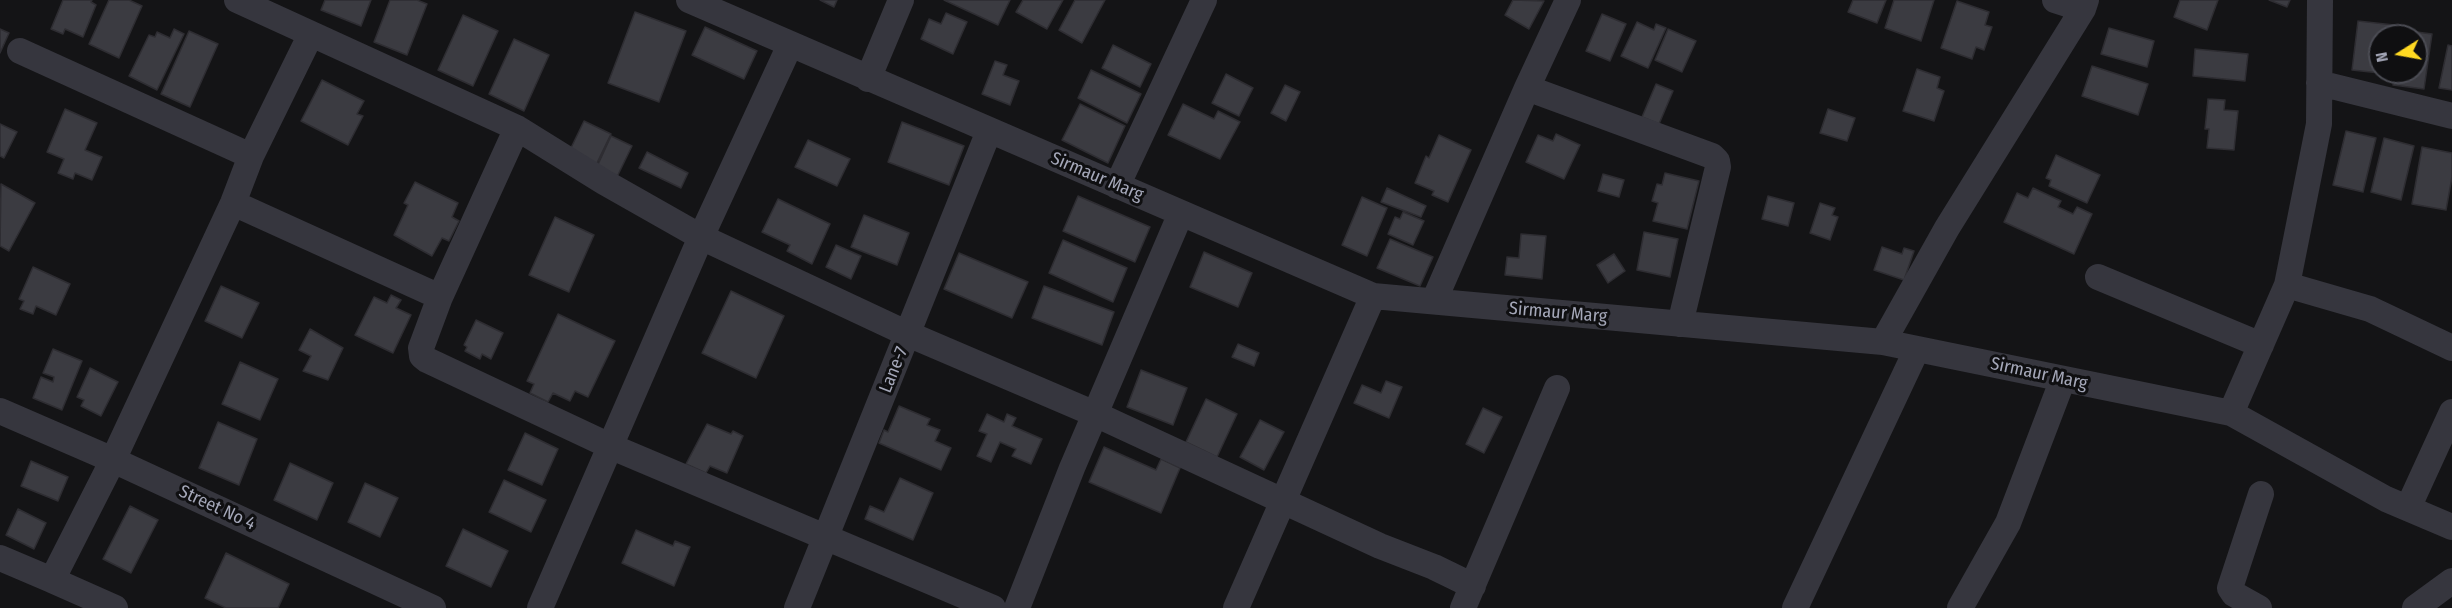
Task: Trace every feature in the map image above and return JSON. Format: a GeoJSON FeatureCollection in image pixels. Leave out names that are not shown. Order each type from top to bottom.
{"type":"FeatureCollection","features":[{"type":"Feature","properties":{"kind":"street"},"geometry":{"type":"LineString","coordinates":[[237,0],[517,128],[594,176],[701,237],[908,334],[1095,414],[1380,546],[1434,567],[1468,597],[1557,388]]}},
{"type":"Feature","properties":{"kind":"street","name":"Sirmaur Marg"},"geometry":{"type":"LineString","coordinates":[[689,0],[1373,296],[1883,342],[2231,413],[2386,499],[2452,527]]}},
{"type":"Feature","properties":{"kind":"street"},"geometry":{"type":"LineString","coordinates":[[868,79],[901,0]]}},
{"type":"Feature","properties":{"kind":"street"},"geometry":{"type":"LineString","coordinates":[[1118,186],[1204,0]]}},
{"type":"Feature","properties":{"kind":"street"},"geometry":{"type":"LineString","coordinates":[[1434,301],[1568,0]]}},
{"type":"Feature","properties":{"kind":"street"},"geometry":{"type":"LineString","coordinates":[[1883,342],[1947,228],[2085,4],[2055,0]]}},
{"type":"Feature","properties":{"kind":"street"},"geometry":{"type":"LineString","coordinates":[[2231,413],[2287,285],[2319,124],[2320,0]]}},
{"type":"Feature","properties":{"kind":"street"},"geometry":{"type":"LineString","coordinates":[[52,580],[113,460],[232,203],[251,156],[311,34]]}},
{"type":"Feature","properties":{"kind":"street"},"geometry":{"type":"LineString","coordinates":[[540,608],[612,447],[701,237],[790,45]]}},
{"type":"Feature","properties":{"kind":"street"},"geometry":{"type":"LineString","coordinates":[[20,51],[251,156]]}},
{"type":"Feature","properties":{"kind":"street"},"geometry":{"type":"LineString","coordinates":[[2319,83],[2452,116]]}},
{"type":"Feature","properties":{"kind":"street"},"geometry":{"type":"LineString","coordinates":[[1527,88],[1712,156],[1717,161],[1718,167],[1680,324]]}},
{"type":"Feature","properties":{"kind":"street"},"geometry":{"type":"LineString","coordinates":[[517,128],[440,297],[421,348],[422,356],[612,447],[993,608]]}},
{"type":"Feature","properties":{"kind":"street","name":"Lane-7"},"geometry":{"type":"LineString","coordinates":[[797,608],[989,131]]}},
{"type":"Feature","properties":{"kind":"street"},"geometry":{"type":"LineString","coordinates":[[232,203],[440,297]]}},
{"type":"Feature","properties":{"kind":"street"},"geometry":{"type":"LineString","coordinates":[[1017,608],[1095,414],[1181,213]]}},
{"type":"Feature","properties":{"kind":"street"},"geometry":{"type":"LineString","coordinates":[[2098,277],[2261,345]]}},
{"type":"Feature","properties":{"kind":"street"},"geometry":{"type":"LineString","coordinates":[[2287,285],[2370,309],[2452,348]]}},
{"type":"Feature","properties":{"kind":"street"},"geometry":{"type":"LineString","coordinates":[[1236,608],[1373,296]]}},
{"type":"Feature","properties":{"kind":"street"},"geometry":{"type":"LineString","coordinates":[[1795,608],[1917,349]]}},
{"type":"Feature","properties":{"kind":"street"},"geometry":{"type":"LineString","coordinates":[[1960,608],[2008,523],[2063,379]]}},
{"type":"Feature","properties":{"kind":"street","name":"Street No 4"},"geometry":{"type":"LineString","coordinates":[[0,411],[113,460],[432,608]]}},
{"type":"Feature","properties":{"kind":"street"},"geometry":{"type":"LineString","coordinates":[[2408,508],[2452,411]]}},
{"type":"Feature","properties":{"kind":"street"},"geometry":{"type":"LineString","coordinates":[[2259,608],[2234,594],[2230,588],[2261,494]]}},
{"type":"Feature","properties":{"kind":"street"},"geometry":{"type":"LineString","coordinates":[[0,558],[115,608]]}},
{"type":"Feature","properties":{"kind":"street"},"geometry":{"type":"LineString","coordinates":[[2415,608],[2452,581]]}},
{"type":"Feature","properties":{"kind":"building"},"geometry":{"type":"Polygon","coordinates":[[[63,0],[92,0],[91,2],[96,5],[83,37],[65,29],[63,34],[51,29],[63,0]]]}},
{"type":"Feature","properties":{"kind":"building"},"geometry":{"type":"Polygon","coordinates":[[[109,0],[129,0],[142,6],[119,58],[89,44],[109,0]]]}},
{"type":"Feature","properties":{"kind":"building"},"geometry":{"type":"Polygon","coordinates":[[[325,0],[371,0],[361,26],[321,10],[325,0]]]}},
{"type":"Feature","properties":{"kind":"building"},"geometry":{"type":"Polygon","coordinates":[[[390,0],[417,0],[427,4],[407,55],[374,42],[390,0]]]}},
{"type":"Feature","properties":{"kind":"building"},"geometry":{"type":"Polygon","coordinates":[[[820,0],[837,0],[834,7],[820,0]]]}},
{"type":"Feature","properties":{"kind":"building"},"geometry":{"type":"Polygon","coordinates":[[[944,0],[1010,0],[998,25],[944,0]]]}},
{"type":"Feature","properties":{"kind":"building"},"geometry":{"type":"Polygon","coordinates":[[[1023,0],[1063,0],[1047,29],[1016,12],[1023,0]]]}},
{"type":"Feature","properties":{"kind":"building"},"geometry":{"type":"Polygon","coordinates":[[[1075,0],[1105,0],[1082,43],[1059,30],[1075,0]]]}},
{"type":"Feature","properties":{"kind":"building"},"geometry":{"type":"Polygon","coordinates":[[[1513,0],[1544,1],[1529,29],[1505,15],[1513,0]]]}},
{"type":"Feature","properties":{"kind":"building"},"geometry":{"type":"Polygon","coordinates":[[[1853,0],[1886,0],[1877,23],[1848,12],[1853,0]]]}},
{"type":"Feature","properties":{"kind":"building"},"geometry":{"type":"Polygon","coordinates":[[[1894,0],[1934,0],[1921,41],[1885,28],[1894,0]]]}},
{"type":"Feature","properties":{"kind":"building"},"geometry":{"type":"Polygon","coordinates":[[[2180,0],[2218,0],[2207,30],[2174,17],[2180,0]]]}},
{"type":"Feature","properties":{"kind":"building"},"geometry":{"type":"Polygon","coordinates":[[[2269,0],[2290,0],[2287,7],[2269,0]]]}},
{"type":"Feature","properties":{"kind":"building"},"geometry":{"type":"Polygon","coordinates":[[[1957,1],[1989,12],[1985,25],[1992,27],[1984,50],[1976,47],[1972,59],[1941,48],[1957,1]]]}},
{"type":"Feature","properties":{"kind":"building"},"geometry":{"type":"Polygon","coordinates":[[[635,12],[686,31],[659,102],[608,83],[635,12]]]}},
{"type":"Feature","properties":{"kind":"building"},"geometry":{"type":"Polygon","coordinates":[[[946,13],[967,22],[953,54],[921,39],[929,19],[941,24],[946,13]]]}},
{"type":"Feature","properties":{"kind":"building"},"geometry":{"type":"Polygon","coordinates":[[[1602,14],[1626,24],[1610,61],[1586,51],[1602,14]]]}},
{"type":"Feature","properties":{"kind":"building"},"geometry":{"type":"Polygon","coordinates":[[[463,15],[498,31],[473,86],[438,70],[463,15]]]}},
{"type":"Feature","properties":{"kind":"building"},"geometry":{"type":"Polygon","coordinates":[[[2358,21],[2385,24],[2368,24],[2368,72],[2352,70],[2358,21]]]}},
{"type":"Feature","properties":{"kind":"building"},"geometry":{"type":"Polygon","coordinates":[[[1637,22],[1654,30],[1656,24],[1666,28],[1648,68],[1621,56],[1637,22]]]}},
{"type":"Feature","properties":{"kind":"building"},"geometry":{"type":"Polygon","coordinates":[[[705,27],[757,51],[744,79],[692,55],[705,27]]]}},
{"type":"Feature","properties":{"kind":"building"},"geometry":{"type":"Polygon","coordinates":[[[2109,28],[2154,41],[2147,67],[2101,54],[2109,28]]]}},
{"type":"Feature","properties":{"kind":"building"},"geometry":{"type":"Polygon","coordinates":[[[0,29],[9,33],[0,53],[0,29]]]}},
{"type":"Feature","properties":{"kind":"building"},"geometry":{"type":"Polygon","coordinates":[[[174,29],[184,34],[157,90],[129,76],[149,35],[155,37],[157,32],[170,38],[174,29]]]}},
{"type":"Feature","properties":{"kind":"building"},"geometry":{"type":"Polygon","coordinates":[[[1668,29],[1696,41],[1682,72],[1655,60],[1668,29]]]}},
{"type":"Feature","properties":{"kind":"building"},"geometry":{"type":"Polygon","coordinates":[[[189,31],[218,44],[190,107],[161,94],[189,31]]]}},
{"type":"Feature","properties":{"kind":"building"},"geometry":{"type":"Polygon","coordinates":[[[2428,33],[2432,34],[2428,62],[2428,33]]]}},
{"type":"Feature","properties":{"kind":"building"},"geometry":{"type":"Polygon","coordinates":[[[514,39],[549,55],[524,111],[489,94],[514,39]]]}},
{"type":"Feature","properties":{"kind":"building"},"geometry":{"type":"Polygon","coordinates":[[[1113,45],[1151,64],[1140,87],[1102,68],[1113,45]]]}},
{"type":"Feature","properties":{"kind":"building"},"geometry":{"type":"Polygon","coordinates":[[[2448,45],[2452,46],[2452,90],[2439,88],[2448,45]]]}},
{"type":"Feature","properties":{"kind":"building"},"geometry":{"type":"Polygon","coordinates":[[[2195,49],[2248,54],[2245,81],[2193,76],[2195,49]]]}},
{"type":"Feature","properties":{"kind":"building"},"geometry":{"type":"Polygon","coordinates":[[[995,61],[1007,65],[1003,75],[1019,81],[1010,105],[982,94],[995,61]]]}},
{"type":"Feature","properties":{"kind":"building"},"geometry":{"type":"Polygon","coordinates":[[[2092,66],[2148,84],[2138,115],[2082,96],[2092,66]]]}},
{"type":"Feature","properties":{"kind":"building"},"geometry":{"type":"Polygon","coordinates":[[[1917,69],[1940,77],[1937,88],[1944,91],[1934,121],[1903,111],[1917,69]]]}},
{"type":"Feature","properties":{"kind":"building"},"geometry":{"type":"Polygon","coordinates":[[[1091,70],[1141,94],[1127,123],[1078,98],[1091,70]]]}},
{"type":"Feature","properties":{"kind":"building"},"geometry":{"type":"Polygon","coordinates":[[[1226,74],[1253,88],[1239,116],[1212,103],[1226,74]]]}},
{"type":"Feature","properties":{"kind":"building"},"geometry":{"type":"Polygon","coordinates":[[[322,80],[364,101],[357,114],[363,116],[348,145],[301,121],[322,80]]]}},
{"type":"Feature","properties":{"kind":"building"},"geometry":{"type":"Polygon","coordinates":[[[1656,84],[1673,91],[1659,124],[1642,117],[1656,84]]]}},
{"type":"Feature","properties":{"kind":"building"},"geometry":{"type":"Polygon","coordinates":[[[2393,84],[2425,84],[2424,89],[2393,84]]]}},
{"type":"Feature","properties":{"kind":"building"},"geometry":{"type":"Polygon","coordinates":[[[1285,85],[1300,92],[1286,121],[1271,113],[1285,85]]]}},
{"type":"Feature","properties":{"kind":"building"},"geometry":{"type":"Polygon","coordinates":[[[2208,99],[2225,100],[2224,110],[2238,111],[2234,150],[2207,148],[2209,129],[2205,129],[2208,99]]]}},
{"type":"Feature","properties":{"kind":"building"},"geometry":{"type":"Polygon","coordinates":[[[1080,104],[1125,126],[1108,163],[1062,140],[1080,104]]]}},
{"type":"Feature","properties":{"kind":"building"},"geometry":{"type":"Polygon","coordinates":[[[1183,104],[1214,119],[1218,111],[1240,122],[1220,159],[1168,135],[1183,104]]]}},
{"type":"Feature","properties":{"kind":"building"},"geometry":{"type":"Polygon","coordinates":[[[65,109],[97,123],[85,150],[102,157],[92,180],[75,173],[73,179],[58,173],[64,159],[47,152],[65,109]]]}},
{"type":"Feature","properties":{"kind":"building"},"geometry":{"type":"Polygon","coordinates":[[[1828,109],[1855,118],[1847,141],[1820,133],[1828,109]]]}},
{"type":"Feature","properties":{"kind":"building"},"geometry":{"type":"Polygon","coordinates":[[[584,121],[611,134],[596,165],[569,152],[584,121]]]}},
{"type":"Feature","properties":{"kind":"building"},"geometry":{"type":"Polygon","coordinates":[[[902,122],[964,146],[949,185],[888,162],[902,122]]]}},
{"type":"Feature","properties":{"kind":"building"},"geometry":{"type":"Polygon","coordinates":[[[0,124],[17,132],[4,158],[0,156],[0,124]]]}},
{"type":"Feature","properties":{"kind":"building"},"geometry":{"type":"Polygon","coordinates":[[[2346,131],[2376,138],[2363,192],[2333,185],[2346,131]]]}},
{"type":"Feature","properties":{"kind":"building"},"geometry":{"type":"Polygon","coordinates":[[[1556,134],[1580,145],[1564,179],[1526,162],[1538,135],[1553,141],[1556,134]]]}},
{"type":"Feature","properties":{"kind":"building"},"geometry":{"type":"Polygon","coordinates":[[[1439,135],[1471,150],[1448,202],[1432,195],[1434,191],[1415,183],[1426,156],[1429,158],[1439,135]]]}},
{"type":"Feature","properties":{"kind":"building"},"geometry":{"type":"Polygon","coordinates":[[[611,136],[632,146],[615,181],[595,171],[611,136]]]}},
{"type":"Feature","properties":{"kind":"building"},"geometry":{"type":"Polygon","coordinates":[[[2384,138],[2414,146],[2401,200],[2371,192],[2384,138]]]}},
{"type":"Feature","properties":{"kind":"building"},"geometry":{"type":"Polygon","coordinates":[[[808,140],[850,159],[837,186],[795,167],[808,140]]]}},
{"type":"Feature","properties":{"kind":"building"},"geometry":{"type":"Polygon","coordinates":[[[2422,147],[2452,153],[2452,177],[2446,210],[2412,204],[2422,147]]]}},
{"type":"Feature","properties":{"kind":"building"},"geometry":{"type":"Polygon","coordinates":[[[647,152],[688,173],[681,188],[639,168],[647,152]]]}},
{"type":"Feature","properties":{"kind":"building"},"geometry":{"type":"Polygon","coordinates":[[[2056,155],[2100,175],[2087,203],[2049,186],[2051,180],[2046,178],[2056,155]]]}},
{"type":"Feature","properties":{"kind":"building"},"geometry":{"type":"Polygon","coordinates":[[[1665,173],[1699,181],[1687,229],[1653,221],[1658,203],[1652,201],[1657,184],[1662,185],[1665,173]]]}},
{"type":"Feature","properties":{"kind":"building"},"geometry":{"type":"Polygon","coordinates":[[[1603,174],[1624,180],[1619,197],[1598,191],[1603,174]]]}},
{"type":"Feature","properties":{"kind":"building"},"geometry":{"type":"Polygon","coordinates":[[[415,182],[458,203],[452,217],[459,221],[449,241],[442,238],[432,256],[394,235],[408,205],[404,203],[415,182]]]}},
{"type":"Feature","properties":{"kind":"building"},"geometry":{"type":"Polygon","coordinates":[[[1,184],[35,203],[9,251],[0,246],[1,184]]]}},
{"type":"Feature","properties":{"kind":"building"},"geometry":{"type":"Polygon","coordinates":[[[1387,188],[1426,206],[1421,217],[1381,202],[1387,188]]]}},
{"type":"Feature","properties":{"kind":"building"},"geometry":{"type":"Polygon","coordinates":[[[2033,188],[2061,201],[2058,207],[2073,214],[2077,207],[2092,214],[2074,254],[2004,222],[2017,193],[2028,198],[2033,188]]]}},
{"type":"Feature","properties":{"kind":"building"},"geometry":{"type":"Polygon","coordinates":[[[1078,196],[1150,227],[1135,262],[1063,231],[1078,196]]]}},
{"type":"Feature","properties":{"kind":"building"},"geometry":{"type":"Polygon","coordinates":[[[1768,196],[1794,203],[1788,226],[1762,219],[1768,196]]]}},
{"type":"Feature","properties":{"kind":"building"},"geometry":{"type":"Polygon","coordinates":[[[1362,197],[1387,208],[1367,256],[1342,245],[1362,197]]]}},
{"type":"Feature","properties":{"kind":"building"},"geometry":{"type":"Polygon","coordinates":[[[778,199],[830,224],[812,264],[787,251],[790,245],[762,232],[778,199]]]}},
{"type":"Feature","properties":{"kind":"building"},"geometry":{"type":"Polygon","coordinates":[[[1820,203],[1835,208],[1832,215],[1838,217],[1830,240],[1810,233],[1820,203]]]}},
{"type":"Feature","properties":{"kind":"building"},"geometry":{"type":"Polygon","coordinates":[[[1403,212],[1424,221],[1413,245],[1388,234],[1395,217],[1400,219],[1403,212]]]}},
{"type":"Feature","properties":{"kind":"building"},"geometry":{"type":"Polygon","coordinates":[[[864,215],[909,233],[897,265],[851,247],[864,215]]]}},
{"type":"Feature","properties":{"kind":"building"},"geometry":{"type":"Polygon","coordinates":[[[555,217],[594,235],[569,292],[529,275],[555,217]]]}},
{"type":"Feature","properties":{"kind":"building"},"geometry":{"type":"Polygon","coordinates":[[[1644,232],[1678,239],[1670,277],[1637,270],[1644,232]]]}},
{"type":"Feature","properties":{"kind":"building"},"geometry":{"type":"Polygon","coordinates":[[[1521,234],[1546,236],[1542,279],[1505,275],[1507,257],[1519,258],[1521,234]]]}},
{"type":"Feature","properties":{"kind":"building"},"geometry":{"type":"Polygon","coordinates":[[[1390,239],[1433,257],[1420,286],[1377,268],[1390,239]]]}},
{"type":"Feature","properties":{"kind":"building"},"geometry":{"type":"Polygon","coordinates":[[[1063,240],[1127,268],[1113,302],[1049,273],[1063,240]]]}},
{"type":"Feature","properties":{"kind":"building"},"geometry":{"type":"Polygon","coordinates":[[[836,245],[861,256],[851,279],[826,267],[836,245]]]}},
{"type":"Feature","properties":{"kind":"building"},"geometry":{"type":"Polygon","coordinates":[[[1882,247],[1902,254],[1904,248],[1914,251],[1904,280],[1874,270],[1882,247]]]}},
{"type":"Feature","properties":{"kind":"building"},"geometry":{"type":"Polygon","coordinates":[[[1204,252],[1252,273],[1238,307],[1190,287],[1204,252]]]}},
{"type":"Feature","properties":{"kind":"building"},"geometry":{"type":"Polygon","coordinates":[[[959,253],[1028,282],[1012,318],[944,289],[959,253]]]}},
{"type":"Feature","properties":{"kind":"building"},"geometry":{"type":"Polygon","coordinates":[[[1614,254],[1625,271],[1608,283],[1597,265],[1614,254]]]}},
{"type":"Feature","properties":{"kind":"building"},"geometry":{"type":"Polygon","coordinates":[[[33,267],[70,284],[56,315],[36,306],[33,314],[20,309],[24,301],[19,299],[33,267]]]}},
{"type":"Feature","properties":{"kind":"building"},"geometry":{"type":"Polygon","coordinates":[[[221,286],[259,303],[242,338],[205,321],[221,286]]]}},
{"type":"Feature","properties":{"kind":"building"},"geometry":{"type":"Polygon","coordinates":[[[1044,286],[1114,312],[1102,345],[1032,318],[1044,286]]]}},
{"type":"Feature","properties":{"kind":"building"},"geometry":{"type":"Polygon","coordinates":[[[731,291],[784,316],[756,378],[702,353],[731,291]]]}},
{"type":"Feature","properties":{"kind":"building"},"geometry":{"type":"Polygon","coordinates":[[[391,295],[401,300],[396,308],[411,315],[393,353],[355,335],[374,297],[387,303],[391,295]]]}},
{"type":"Feature","properties":{"kind":"building"},"geometry":{"type":"Polygon","coordinates":[[[558,314],[615,341],[588,397],[575,391],[570,401],[553,393],[548,402],[530,393],[534,384],[527,381],[558,314]]]}},
{"type":"Feature","properties":{"kind":"building"},"geometry":{"type":"Polygon","coordinates":[[[476,320],[503,333],[491,359],[482,354],[480,359],[465,351],[467,347],[464,345],[476,320]]]}},
{"type":"Feature","properties":{"kind":"building"},"geometry":{"type":"Polygon","coordinates":[[[310,329],[343,348],[328,380],[303,371],[311,356],[299,350],[310,329]]]}},
{"type":"Feature","properties":{"kind":"building"},"geometry":{"type":"Polygon","coordinates":[[[1238,344],[1259,353],[1254,366],[1232,357],[1238,344]]]}},
{"type":"Feature","properties":{"kind":"building"},"geometry":{"type":"Polygon","coordinates":[[[53,349],[82,361],[62,410],[33,398],[41,377],[53,382],[54,377],[43,373],[53,349]]]}},
{"type":"Feature","properties":{"kind":"building"},"geometry":{"type":"Polygon","coordinates":[[[240,362],[278,379],[260,420],[222,404],[240,362]]]}},
{"type":"Feature","properties":{"kind":"building"},"geometry":{"type":"Polygon","coordinates":[[[90,368],[118,382],[101,416],[81,406],[84,400],[77,397],[90,368]]]}},
{"type":"Feature","properties":{"kind":"building"},"geometry":{"type":"Polygon","coordinates":[[[1141,370],[1187,388],[1173,425],[1127,407],[1141,370]]]}},
{"type":"Feature","properties":{"kind":"building"},"geometry":{"type":"Polygon","coordinates":[[[1386,381],[1402,387],[1389,418],[1354,403],[1362,385],[1381,393],[1386,381]]]}},
{"type":"Feature","properties":{"kind":"building"},"geometry":{"type":"Polygon","coordinates":[[[1206,399],[1237,414],[1217,457],[1186,442],[1206,399]]]}},
{"type":"Feature","properties":{"kind":"building"},"geometry":{"type":"Polygon","coordinates":[[[899,406],[930,419],[927,425],[940,430],[935,441],[951,448],[941,470],[879,443],[884,430],[888,432],[899,406]]]}},
{"type":"Feature","properties":{"kind":"building"},"geometry":{"type":"Polygon","coordinates":[[[1483,408],[1502,417],[1484,453],[1466,444],[1483,408]]]}},
{"type":"Feature","properties":{"kind":"building"},"geometry":{"type":"Polygon","coordinates":[[[987,414],[1004,422],[1007,414],[1016,418],[1012,426],[1042,439],[1031,464],[1012,456],[1016,449],[1000,442],[991,462],[977,456],[987,434],[979,431],[987,414]]]}},
{"type":"Feature","properties":{"kind":"building"},"geometry":{"type":"Polygon","coordinates":[[[1260,420],[1284,432],[1264,470],[1240,457],[1260,420]]]}},
{"type":"Feature","properties":{"kind":"building"},"geometry":{"type":"Polygon","coordinates":[[[218,422],[257,439],[239,485],[199,468],[218,422]]]}},
{"type":"Feature","properties":{"kind":"building"},"geometry":{"type":"Polygon","coordinates":[[[707,424],[731,434],[733,431],[743,436],[727,473],[710,466],[706,473],[686,464],[707,424]]]}},
{"type":"Feature","properties":{"kind":"building"},"geometry":{"type":"Polygon","coordinates":[[[525,433],[558,449],[542,485],[508,470],[525,433]]]}},
{"type":"Feature","properties":{"kind":"building"},"geometry":{"type":"Polygon","coordinates":[[[1104,447],[1156,470],[1161,459],[1180,468],[1161,513],[1089,482],[1104,447]]]}},
{"type":"Feature","properties":{"kind":"building"},"geometry":{"type":"Polygon","coordinates":[[[31,461],[68,477],[58,501],[21,486],[31,461]]]}},
{"type":"Feature","properties":{"kind":"building"},"geometry":{"type":"Polygon","coordinates":[[[290,463],[333,483],[317,520],[274,500],[290,463]]]}},
{"type":"Feature","properties":{"kind":"building"},"geometry":{"type":"Polygon","coordinates":[[[900,478],[933,493],[913,540],[865,519],[870,506],[884,512],[900,478]]]}},
{"type":"Feature","properties":{"kind":"building"},"geometry":{"type":"Polygon","coordinates":[[[504,480],[546,500],[531,532],[489,512],[504,480]]]}},
{"type":"Feature","properties":{"kind":"building"},"geometry":{"type":"Polygon","coordinates":[[[365,483],[398,498],[380,537],[348,522],[365,483]]]}},
{"type":"Feature","properties":{"kind":"building"},"geometry":{"type":"Polygon","coordinates":[[[130,506],[158,520],[131,573],[103,559],[130,506]]]}},
{"type":"Feature","properties":{"kind":"building"},"geometry":{"type":"Polygon","coordinates":[[[18,509],[46,523],[34,549],[6,535],[18,509]]]}},
{"type":"Feature","properties":{"kind":"building"},"geometry":{"type":"Polygon","coordinates":[[[463,529],[508,551],[491,587],[446,566],[463,529]]]}},
{"type":"Feature","properties":{"kind":"building"},"geometry":{"type":"Polygon","coordinates":[[[636,530],[673,546],[675,541],[690,547],[674,586],[622,563],[636,530]]]}},
{"type":"Feature","properties":{"kind":"building"},"geometry":{"type":"Polygon","coordinates":[[[226,553],[289,584],[278,608],[226,608],[205,598],[226,553]]]}}]}
